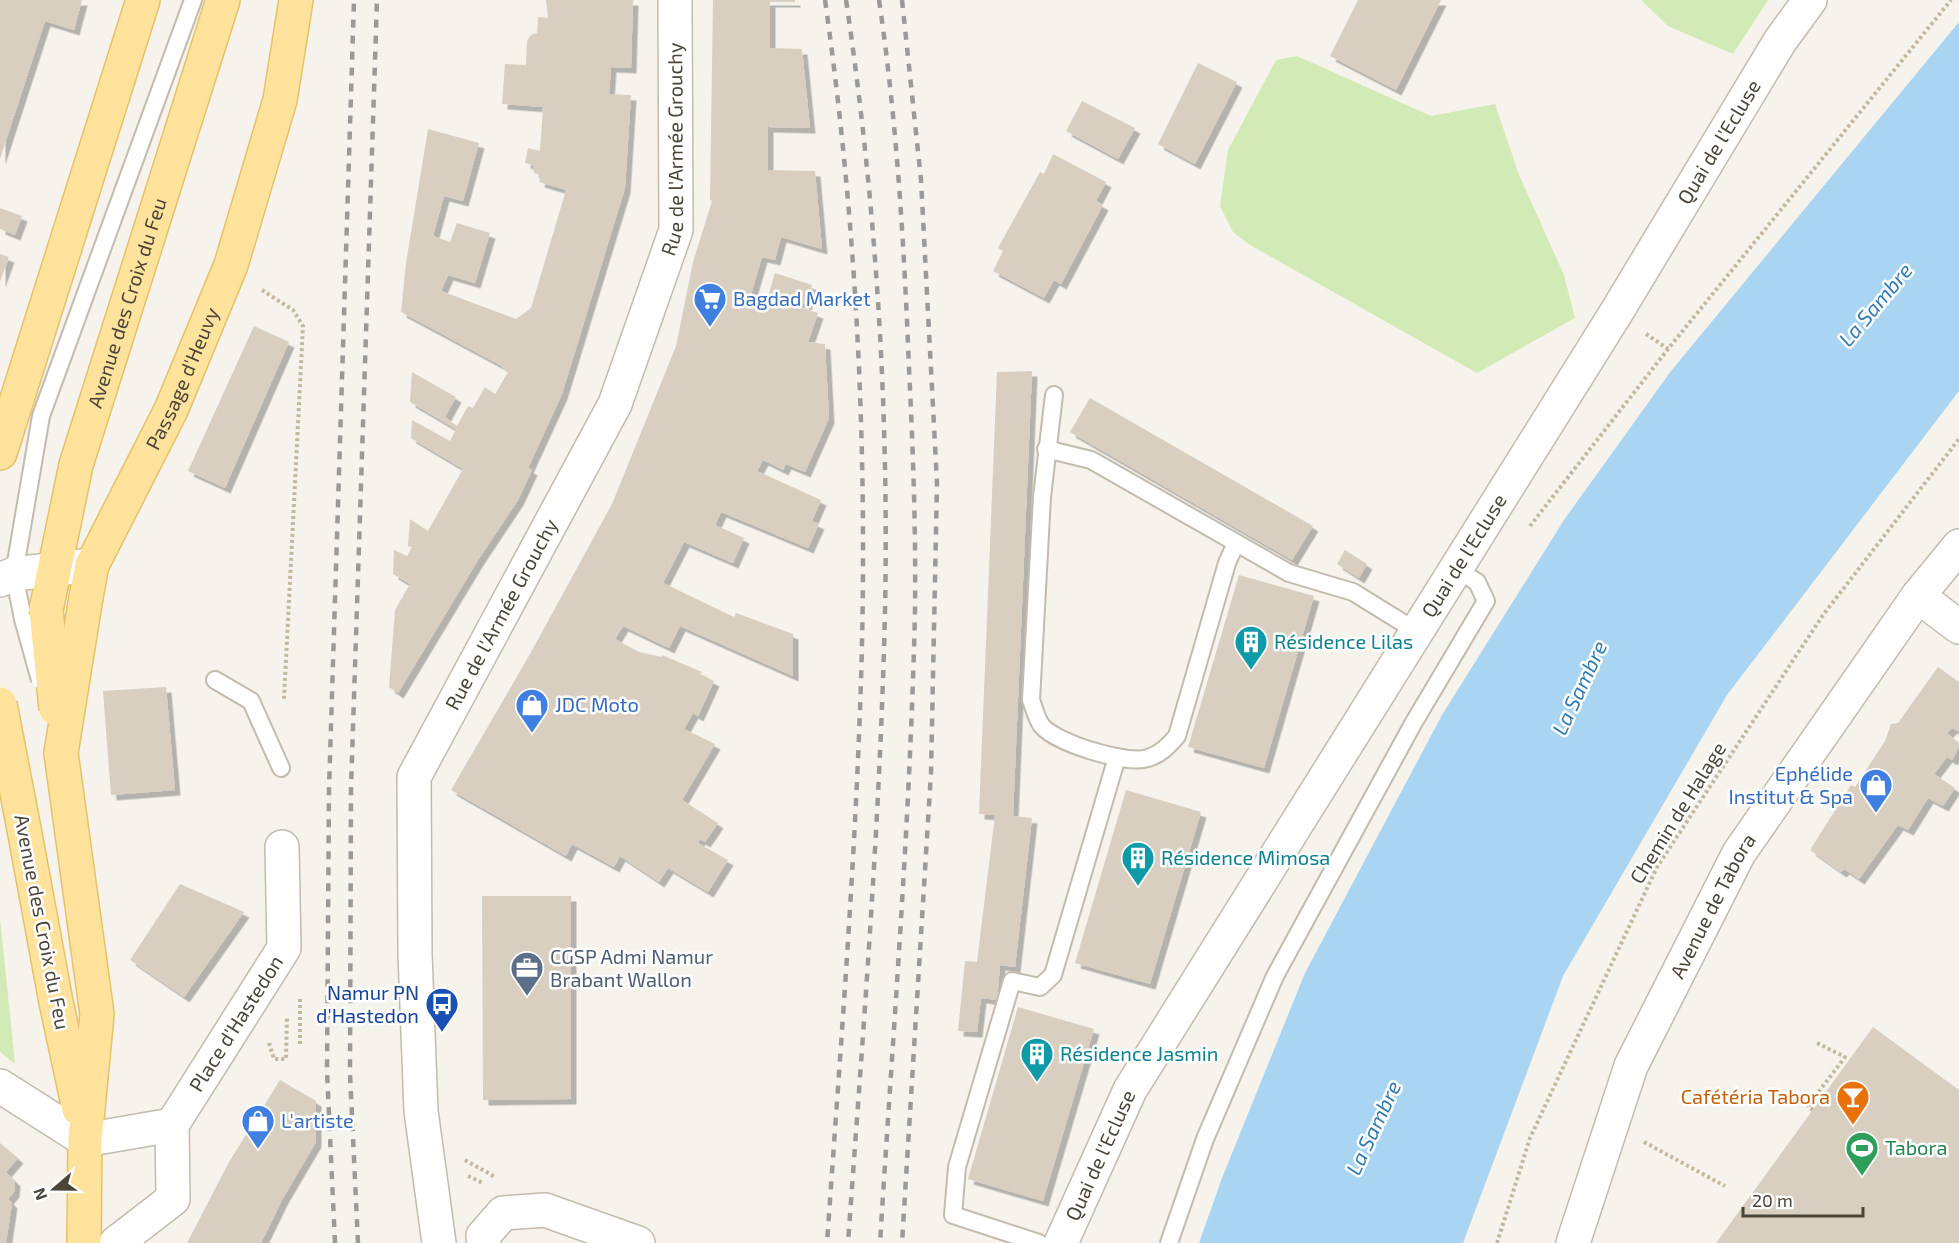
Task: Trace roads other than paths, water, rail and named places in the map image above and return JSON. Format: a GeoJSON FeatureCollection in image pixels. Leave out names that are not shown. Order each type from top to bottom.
{"type":"FeatureCollection","features":[{"type":"Feature","properties":{"kind":"main road"},"geometry":{"type":"LineString","coordinates":[[120,0],[126,54]]}},
{"type":"Feature","properties":{"kind":"main road"},"geometry":{"type":"LineString","coordinates":[[0,453],[143,0]]}},
{"type":"Feature","properties":{"kind":"main road","name":"Avenue des Croix du Feu"},"geometry":{"type":"LineString","coordinates":[[86,1140],[98,1014],[70,802],[34,614],[55,570],[76,465],[224,0]]}},
{"type":"Feature","properties":{"kind":"main road","name":"Passage d'Heuvy"},"geometry":{"type":"LineString","coordinates":[[61,753],[92,565],[171,410],[231,265],[280,100],[296,0]]}},
{"type":"Feature","properties":{"kind":"main road","name":"Avenue des Croix du Feu"},"geometry":{"type":"LineString","coordinates":[[0,704],[56,1002],[86,1140]]}},
{"type":"Feature","properties":{"kind":"main road"},"geometry":{"type":"LineString","coordinates":[[84,1243],[86,1140]]}},
{"type":"Feature","properties":{"kind":"street","name":"Rue de l'Armée Grouchy"},"geometry":{"type":"LineString","coordinates":[[439,1243],[421,1111],[415,954],[414,777],[615,404],[676,230],[675,0]]}},
{"type":"Feature","properties":{"kind":"street","name":"Quai de l'Ecluse"},"geometry":{"type":"LineString","coordinates":[[1061,1243],[1130,1090],[1616,313],[1780,41],[1810,0]]}},
{"type":"Feature","properties":{"kind":"street","name":"Avenue de Tabora"},"geometry":{"type":"LineString","coordinates":[[1573,1243],[1631,1066],[1739,853],[1918,596],[1959,546]]}},
{"type":"Feature","properties":{"kind":"street"},"geometry":{"type":"LineString","coordinates":[[7,577],[92,565]]}},
{"type":"Feature","properties":{"kind":"street"},"geometry":{"type":"LineString","coordinates":[[1918,596],[1959,627]]}},
{"type":"Feature","properties":{"kind":"street","name":"Place d'Hastedon"},"geometry":{"type":"LineString","coordinates":[[172,1125],[284,948],[282,847]]}},
{"type":"Feature","properties":{"kind":"street"},"geometry":{"type":"LineString","coordinates":[[0,1086],[86,1140],[172,1125],[173,1199],[116,1243]]}},
{"type":"Feature","properties":{"kind":"street"},"geometry":{"type":"LineString","coordinates":[[484,1243],[483,1236],[503,1214],[545,1210],[638,1243]]}},
{"type":"Feature","properties":{"kind":"lane"},"geometry":{"type":"LineString","coordinates":[[34,614],[7,577],[41,416],[193,0]]}},
{"type":"Feature","properties":{"kind":"lane"},"geometry":{"type":"LineString","coordinates":[[1054,395],[1046,449],[1031,700],[1042,726],[1063,742],[1117,757],[1146,759],[1164,750],[1177,736],[1227,563],[1236,543]]}},
{"type":"Feature","properties":{"kind":"lane"},"geometry":{"type":"LineString","coordinates":[[1046,449],[1091,460],[1289,573],[1353,592],[1416,631]]}},
{"type":"Feature","properties":{"kind":"lane"},"geometry":{"type":"LineString","coordinates":[[1169,1243],[1205,1139],[1275,976],[1414,722],[1486,601],[1478,582],[1455,568]]}},
{"type":"Feature","properties":{"kind":"lane"},"geometry":{"type":"LineString","coordinates":[[215,680],[252,701],[281,768]]}},
{"type":"Feature","properties":{"kind":"lane"},"geometry":{"type":"LineString","coordinates":[[1039,1243],[953,1215],[957,1167],[1012,981],[1040,987],[1053,975],[1117,757]]}},
{"type":"Feature","properties":{"kind":"water","name":"La Sambre"},"geometry":{"type":"Polygon","coordinates":[[[1959,22],[1959,391],[1727,695],[1563,976],[1463,1243],[1199,1243],[1222,1178],[1305,973],[1442,715],[1564,520],[1671,371],[1959,22]]]}},
{"type":"Feature","properties":{"kind":"railway"},"geometry":{"type":"LineString","coordinates":[[335,1243],[327,1071],[329,789],[354,0]]}},
{"type":"Feature","properties":{"kind":"railway"},"geometry":{"type":"LineString","coordinates":[[358,1243],[350,1074],[351,788],[377,0]]}},
{"type":"Feature","properties":{"kind":"railway"},"geometry":{"type":"LineString","coordinates":[[825,0],[845,169],[852,254],[858,340],[863,510],[861,681],[855,821],[827,1243]]}},
{"type":"Feature","properties":{"kind":"railway"},"geometry":{"type":"LineString","coordinates":[[846,0],[873,229],[882,382],[886,535],[883,691],[875,849],[848,1243]]}},
{"type":"Feature","properties":{"kind":"railway"},"geometry":{"type":"LineString","coordinates":[[879,0],[891,92],[902,229],[915,520],[913,691],[880,1243]]}},
{"type":"Feature","properties":{"kind":"railway"},"geometry":{"type":"LineString","coordinates":[[902,0],[921,180],[937,483],[931,773],[902,1243]]}},
{"type":"Feature","properties":{"kind":"place","name":"Bagdad Market"},"geometry":{"type":"Point","coordinates":[710,328]}},
{"type":"Feature","properties":{"kind":"place","name":"Résidence Lilas"},"geometry":{"type":"Point","coordinates":[1251,671]}},
{"type":"Feature","properties":{"kind":"place","name":"JDC Moto"},"geometry":{"type":"Point","coordinates":[532,734]}},
{"type":"Feature","properties":{"kind":"place","name":"Ephélide Institut & Spa"},"geometry":{"type":"Point","coordinates":[1876,814]}},
{"type":"Feature","properties":{"kind":"place","name":"Résidence Mimosa"},"geometry":{"type":"Point","coordinates":[1138,887]}},
{"type":"Feature","properties":{"kind":"place","name":"CGSP Admi Namur Brabant Wallon"},"geometry":{"type":"Point","coordinates":[527,997]}},
{"type":"Feature","properties":{"kind":"place","name":"Namur PN d'Hastedon"},"geometry":{"type":"Point","coordinates":[442,1033]}},
{"type":"Feature","properties":{"kind":"place","name":"Résidence Jasmin"},"geometry":{"type":"Point","coordinates":[1037,1083]}},
{"type":"Feature","properties":{"kind":"place","name":"Cafétéria Tabora"},"geometry":{"type":"Point","coordinates":[1853,1126]}},
{"type":"Feature","properties":{"kind":"place","name":"L'artiste"},"geometry":{"type":"Point","coordinates":[258,1150]}},
{"type":"Feature","properties":{"kind":"place","name":"Tabora"},"geometry":{"type":"Point","coordinates":[1862,1177]}}]}
